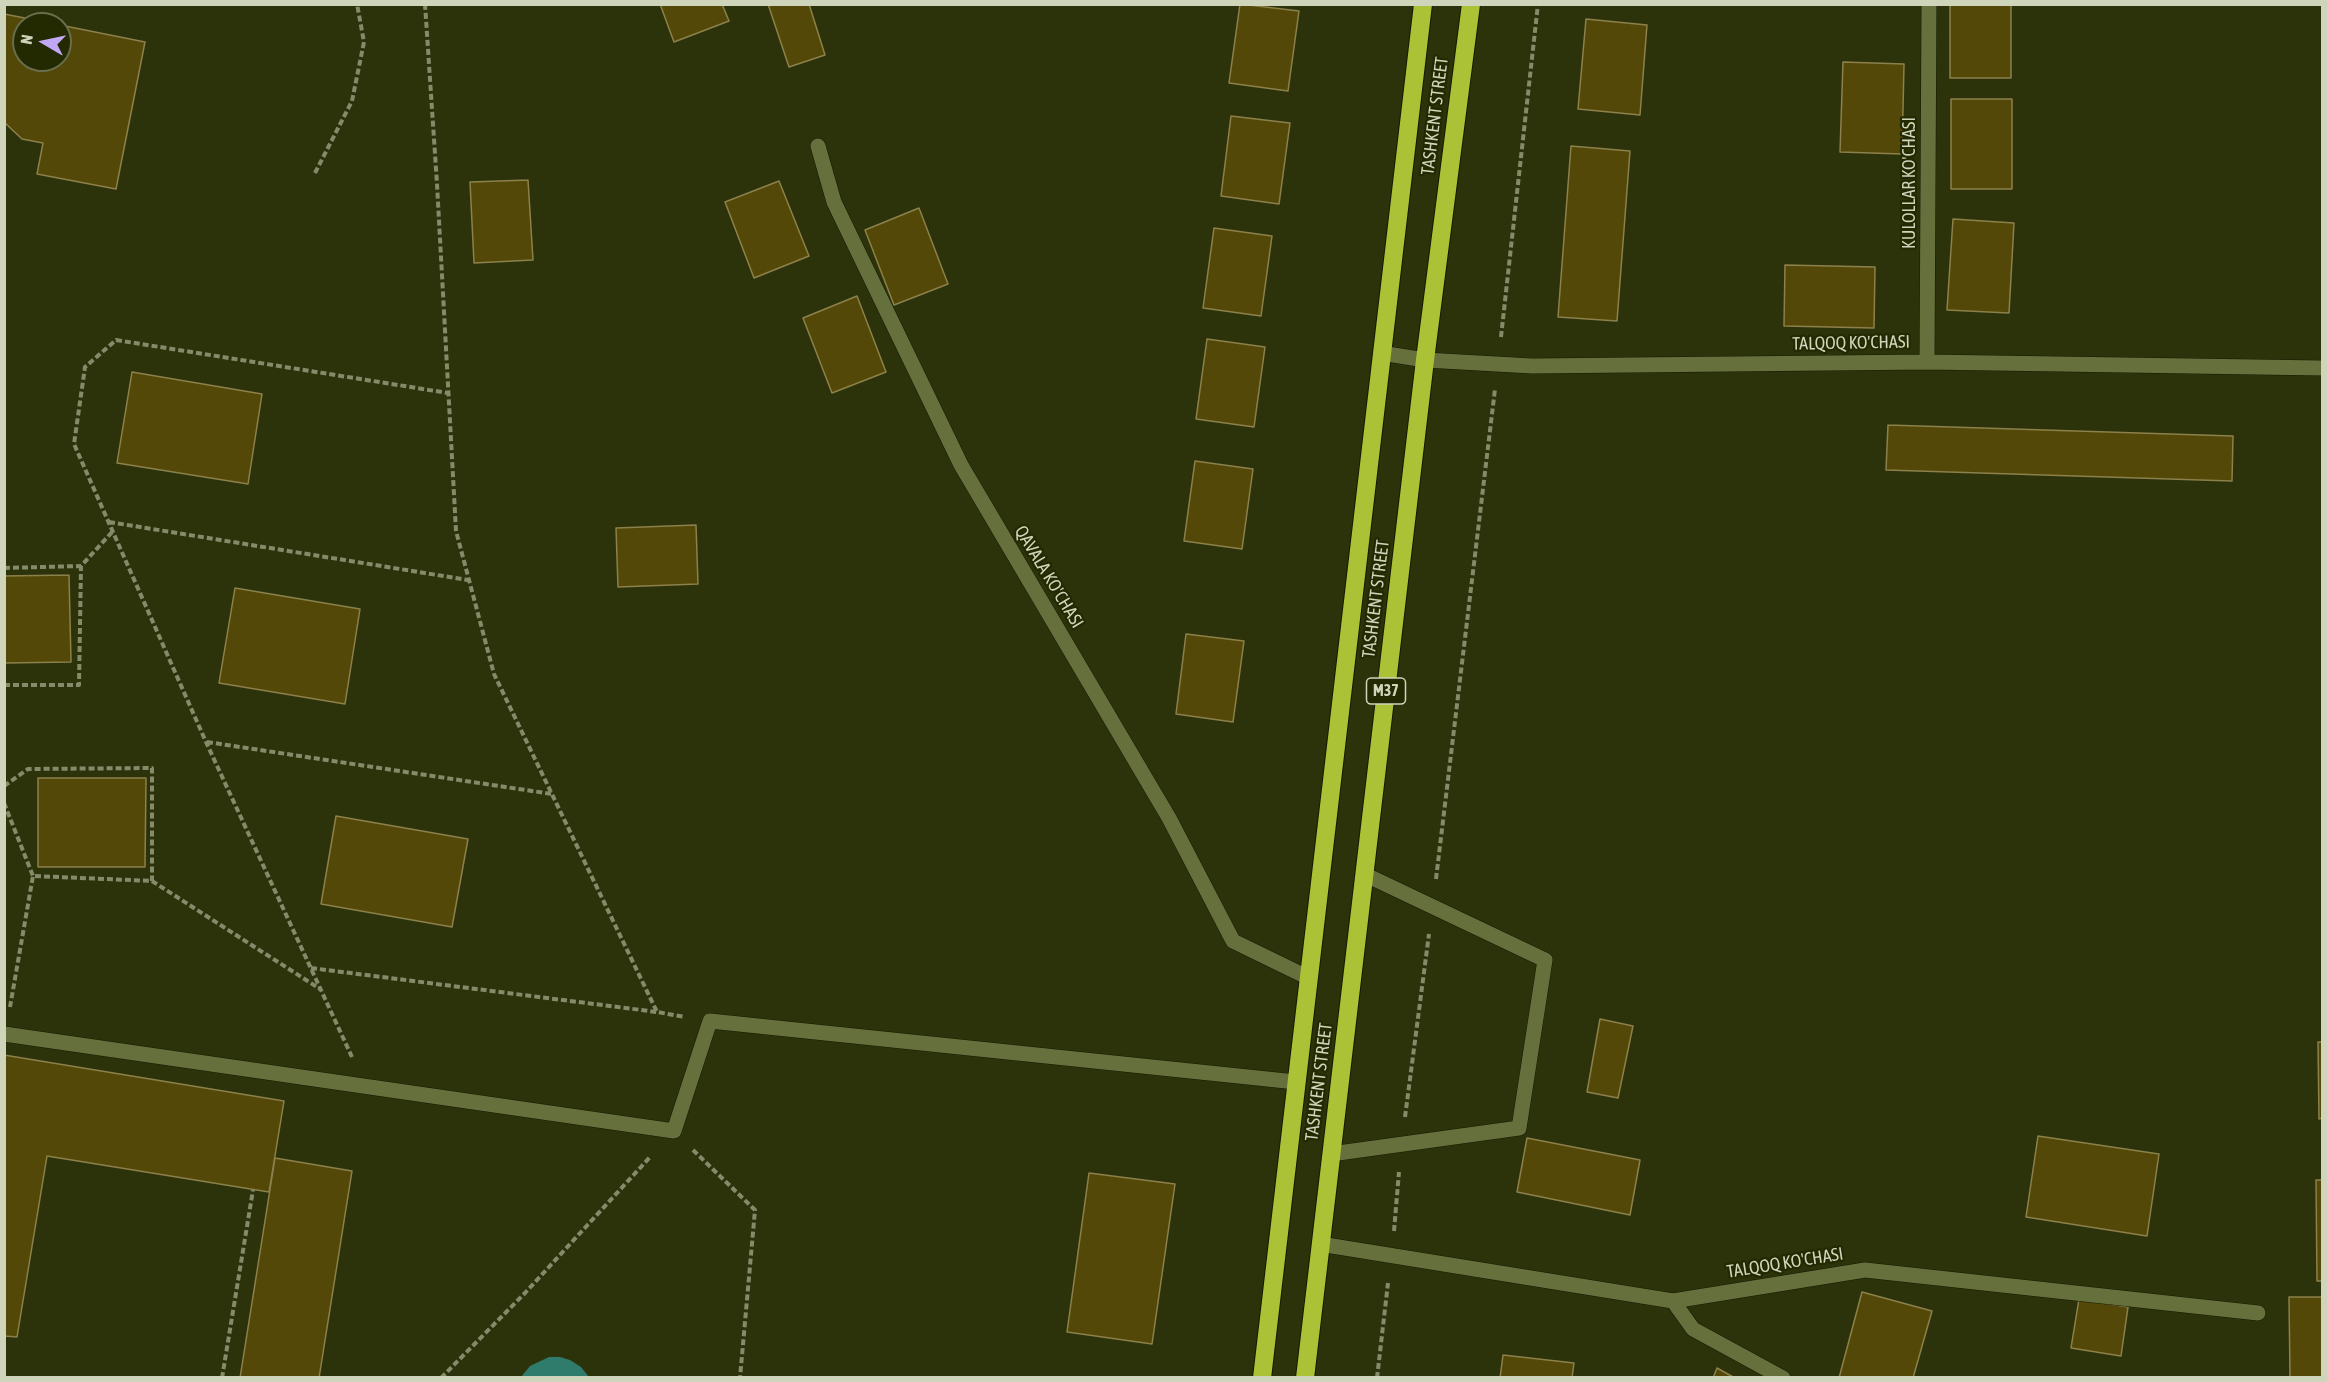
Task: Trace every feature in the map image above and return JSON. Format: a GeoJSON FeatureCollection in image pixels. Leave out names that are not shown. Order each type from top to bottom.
{"type":"FeatureCollection","features":[{"type":"Feature","properties":{"kind":"highway","name":"TASHKENT STREET"},"geometry":{"type":"LineString","coordinates":[[1262,1377],[1423,4]]}},
{"type":"Feature","properties":{"kind":"highway","name":"TASHKENT STREET"},"geometry":{"type":"LineString","coordinates":[[1305,1377],[1425,360],[1471,4]]}},
{"type":"Feature","properties":{"kind":"street","name":"KULOLLAR KO'CHASI"},"geometry":{"type":"LineString","coordinates":[[1928,362],[1929,4]]}},
{"type":"Feature","properties":{"kind":"street","name":"QAVALA KO'CHASI"},"geometry":{"type":"LineString","coordinates":[[818,146],[834,202],[961,465],[1169,818],[1233,941],[1308,978]]}},
{"type":"Feature","properties":{"kind":"street","name":"TALQOQ KO'CHASI"},"geometry":{"type":"LineString","coordinates":[[1381,353],[1425,360],[1532,366],[1928,362],[2322,368]]}},
{"type":"Feature","properties":{"kind":"street"},"geometry":{"type":"LineString","coordinates":[[1331,1154],[1519,1128],[1545,960],[1364,874]]}},
{"type":"Feature","properties":{"kind":"street"},"geometry":{"type":"LineString","coordinates":[[5,1034],[674,1131],[710,1022],[1296,1082]]}},
{"type":"Feature","properties":{"kind":"street","name":"TALQOQ KO'CHASI"},"geometry":{"type":"LineString","coordinates":[[1320,1244],[1672,1301],[1865,1270],[2258,1313]]}},
{"type":"Feature","properties":{"kind":"street"},"geometry":{"type":"LineString","coordinates":[[1672,1301],[1693,1329],[1783,1377]]}},
{"type":"Feature","properties":{"kind":"path"},"geometry":{"type":"LineString","coordinates":[[315,173],[352,100],[364,42],[357,4]]}},
{"type":"Feature","properties":{"kind":"path"},"geometry":{"type":"LineString","coordinates":[[425,4],[456,531],[494,674],[657,1012]]}},
{"type":"Feature","properties":{"kind":"path"},"geometry":{"type":"LineString","coordinates":[[1377,1377],[1402,1145],[1498,364],[1538,4]]}},
{"type":"Feature","properties":{"kind":"path"},"geometry":{"type":"LineString","coordinates":[[365,1085],[206,742],[74,444],[85,367],[116,340],[448,393]]}},
{"type":"Feature","properties":{"kind":"path"},"geometry":{"type":"LineString","coordinates":[[108,522],[468,580]]}},
{"type":"Feature","properties":{"kind":"path"},"geometry":{"type":"LineString","coordinates":[[4,685],[79,685],[81,566],[113,531]]}},
{"type":"Feature","properties":{"kind":"path"},"geometry":{"type":"LineString","coordinates":[[4,568],[81,566]]}},
{"type":"Feature","properties":{"kind":"path"},"geometry":{"type":"LineString","coordinates":[[206,742],[552,794]]}},
{"type":"Feature","properties":{"kind":"path"},"geometry":{"type":"LineString","coordinates":[[4,786],[28,769],[152,768],[152,881]]}},
{"type":"Feature","properties":{"kind":"path"},"geometry":{"type":"LineString","coordinates":[[4,803],[33,876],[5,1034]]}},
{"type":"Feature","properties":{"kind":"path"},"geometry":{"type":"LineString","coordinates":[[33,876],[152,881],[320,989]]}},
{"type":"Feature","properties":{"kind":"path"},"geometry":{"type":"LineString","coordinates":[[310,968],[657,1012],[710,1022]]}},
{"type":"Feature","properties":{"kind":"path"},"geometry":{"type":"LineString","coordinates":[[441,1377],[525,1293],[674,1131],[755,1210],[740,1377]]}},
{"type":"Feature","properties":{"kind":"path"},"geometry":{"type":"LineString","coordinates":[[222,1377],[253,1190]]}},
{"type":"Feature","properties":{"kind":"water"},"geometry":{"type":"Polygon","coordinates":[[[549,1357],[570,1360],[581,1367],[589,1377],[521,1377],[530,1366],[549,1357]]]}},
{"type":"Feature","properties":{"kind":"building"},"geometry":{"type":"Polygon","coordinates":[[[660,4],[722,4],[729,21],[674,42],[660,4]]]}},
{"type":"Feature","properties":{"kind":"building"},"geometry":{"type":"Polygon","coordinates":[[[768,4],[809,4],[825,55],[789,67],[768,4]]]}},
{"type":"Feature","properties":{"kind":"building"},"geometry":{"type":"Polygon","coordinates":[[[1240,4],[1299,11],[1288,91],[1229,83],[1240,4]]]}},
{"type":"Feature","properties":{"kind":"building"},"geometry":{"type":"Polygon","coordinates":[[[1950,4],[2011,4],[2011,78],[1950,78],[1950,4]]]}},
{"type":"Feature","properties":{"kind":"building"},"geometry":{"type":"Polygon","coordinates":[[[4,14],[12,16],[12,72],[72,72],[72,27],[145,42],[116,189],[37,174],[43,143],[22,139],[4,122],[4,14]]]}},
{"type":"Feature","properties":{"kind":"building"},"geometry":{"type":"Polygon","coordinates":[[[1586,19],[1647,25],[1640,115],[1578,109],[1586,19]]]}},
{"type":"Feature","properties":{"kind":"building"},"geometry":{"type":"Polygon","coordinates":[[[1843,62],[1904,64],[1902,154],[1840,152],[1843,62]]]}},
{"type":"Feature","properties":{"kind":"building"},"geometry":{"type":"Polygon","coordinates":[[[1951,99],[2012,99],[2012,189],[1951,189],[1951,99]]]}},
{"type":"Feature","properties":{"kind":"building"},"geometry":{"type":"Polygon","coordinates":[[[1231,116],[1290,123],[1279,204],[1221,196],[1231,116]]]}},
{"type":"Feature","properties":{"kind":"building"},"geometry":{"type":"Polygon","coordinates":[[[1571,146],[1630,151],[1617,321],[1558,317],[1571,146]]]}},
{"type":"Feature","properties":{"kind":"building"},"geometry":{"type":"Polygon","coordinates":[[[528,180],[533,260],[474,263],[470,182],[528,180]]]}},
{"type":"Feature","properties":{"kind":"building"},"geometry":{"type":"Polygon","coordinates":[[[779,181],[809,256],[754,278],[725,202],[779,181]]]}},
{"type":"Feature","properties":{"kind":"building"},"geometry":{"type":"Polygon","coordinates":[[[919,208],[948,284],[894,305],[865,230],[919,208]]]}},
{"type":"Feature","properties":{"kind":"building"},"geometry":{"type":"Polygon","coordinates":[[[1953,219],[2014,223],[2009,313],[1947,310],[1953,219]]]}},
{"type":"Feature","properties":{"kind":"building"},"geometry":{"type":"Polygon","coordinates":[[[1214,228],[1272,236],[1261,316],[1203,308],[1214,228]]]}},
{"type":"Feature","properties":{"kind":"building"},"geometry":{"type":"Polygon","coordinates":[[[1785,265],[1875,267],[1874,328],[1784,326],[1785,265]]]}},
{"type":"Feature","properties":{"kind":"building"},"geometry":{"type":"Polygon","coordinates":[[[857,296],[886,372],[832,393],[803,318],[857,296]]]}},
{"type":"Feature","properties":{"kind":"building"},"geometry":{"type":"Polygon","coordinates":[[[1207,339],[1265,347],[1254,427],[1196,419],[1207,339]]]}},
{"type":"Feature","properties":{"kind":"building"},"geometry":{"type":"Polygon","coordinates":[[[132,372],[262,394],[248,484],[117,463],[132,372]]]}},
{"type":"Feature","properties":{"kind":"building"},"geometry":{"type":"Polygon","coordinates":[[[1888,425],[2233,436],[2232,481],[1886,470],[1888,425]]]}},
{"type":"Feature","properties":{"kind":"building"},"geometry":{"type":"Polygon","coordinates":[[[1195,461],[1253,469],[1242,549],[1184,541],[1195,461]]]}},
{"type":"Feature","properties":{"kind":"building"},"geometry":{"type":"Polygon","coordinates":[[[696,525],[698,584],[618,587],[616,528],[696,525]]]}},
{"type":"Feature","properties":{"kind":"building"},"geometry":{"type":"Polygon","coordinates":[[[69,575],[71,662],[4,663],[4,576],[69,575]]]}},
{"type":"Feature","properties":{"kind":"building"},"geometry":{"type":"Polygon","coordinates":[[[235,588],[360,609],[345,704],[219,683],[235,588]]]}},
{"type":"Feature","properties":{"kind":"building"},"geometry":{"type":"Polygon","coordinates":[[[1186,634],[1244,641],[1233,722],[1176,714],[1186,634]]]}},
{"type":"Feature","properties":{"kind":"building"},"geometry":{"type":"Polygon","coordinates":[[[38,778],[146,778],[145,867],[38,867],[38,778]]]}},
{"type":"Feature","properties":{"kind":"building"},"geometry":{"type":"Polygon","coordinates":[[[336,816],[468,839],[452,927],[321,904],[336,816]]]}},
{"type":"Feature","properties":{"kind":"building"},"geometry":{"type":"Polygon","coordinates":[[[1600,1019],[1633,1026],[1618,1098],[1587,1092],[1600,1019]]]}},
{"type":"Feature","properties":{"kind":"building"},"geometry":{"type":"Polygon","coordinates":[[[2318,1042],[2322,1042],[2322,1118],[2319,1119],[2318,1042]]]}},
{"type":"Feature","properties":{"kind":"building"},"geometry":{"type":"Polygon","coordinates":[[[4,1055],[284,1101],[269,1192],[47,1156],[17,1337],[4,1336],[4,1055]]]}},
{"type":"Feature","properties":{"kind":"building"},"geometry":{"type":"Polygon","coordinates":[[[2038,1136],[2159,1154],[2147,1236],[2026,1217],[2038,1136]]]}},
{"type":"Feature","properties":{"kind":"building"},"geometry":{"type":"Polygon","coordinates":[[[1527,1138],[1640,1160],[1630,1215],[1517,1192],[1527,1138]]]}},
{"type":"Feature","properties":{"kind":"building"},"geometry":{"type":"Polygon","coordinates":[[[275,1158],[352,1171],[319,1378],[240,1378],[275,1158]]]}},
{"type":"Feature","properties":{"kind":"building"},"geometry":{"type":"Polygon","coordinates":[[[1089,1173],[1175,1184],[1152,1344],[1067,1332],[1089,1173]]]}},
{"type":"Feature","properties":{"kind":"building"},"geometry":{"type":"Polygon","coordinates":[[[2316,1180],[2322,1180],[2322,1281],[2317,1281],[2316,1180]]]}},
{"type":"Feature","properties":{"kind":"building"},"geometry":{"type":"Polygon","coordinates":[[[1862,1292],[1932,1311],[1913,1378],[1839,1378],[1862,1292]]]}},
{"type":"Feature","properties":{"kind":"building"},"geometry":{"type":"Polygon","coordinates":[[[2289,1297],[2322,1297],[2322,1378],[2290,1378],[2289,1297]]]}},
{"type":"Feature","properties":{"kind":"building"},"geometry":{"type":"Polygon","coordinates":[[[2079,1299],[2128,1307],[2121,1356],[2071,1348],[2079,1299]]]}},
{"type":"Feature","properties":{"kind":"building"},"geometry":{"type":"Polygon","coordinates":[[[1503,1355],[1574,1363],[1572,1378],[1500,1378],[1503,1355]]]}},
{"type":"Feature","properties":{"kind":"building"},"geometry":{"type":"Polygon","coordinates":[[[1717,1368],[1735,1378],[1713,1378],[1717,1368]]]}}]}
